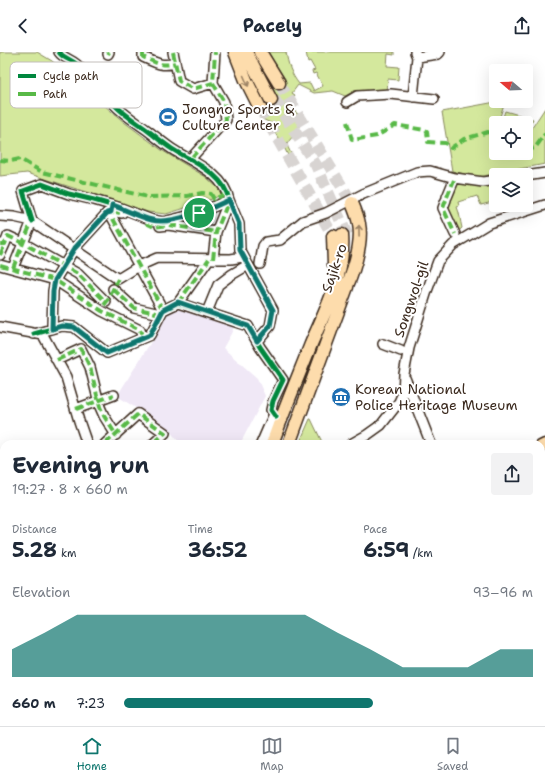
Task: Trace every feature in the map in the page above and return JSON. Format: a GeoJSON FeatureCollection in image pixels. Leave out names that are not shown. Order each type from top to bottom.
{"type":"FeatureCollection","features":[{"type":"Feature","properties":{"kind":"main road"},"geometry":{"type":"LineString","coordinates":[[236,52],[246,80],[260,108]]}},
{"type":"Feature","properties":{"kind":"main road"},"geometry":{"type":"LineString","coordinates":[[246,52],[272,99],[250,52]]}},
{"type":"Feature","properties":{"kind":"main road"},"geometry":{"type":"LineString","coordinates":[[260,52],[279,82]]}},
{"type":"Feature","properties":{"kind":"main road","name":"Sajik-ro"},"geometry":{"type":"LineString","coordinates":[[315,342],[347,288],[356,259],[360,236],[360,224],[352,204]]}},
{"type":"Feature","properties":{"kind":"main road","name":"Sajik-ro"},"geometry":{"type":"LineString","coordinates":[[279,421],[315,342],[339,273],[343,247],[341,235],[322,304],[315,342]]}},
{"type":"Feature","properties":{"kind":"main road"},"geometry":{"type":"LineString","coordinates":[[290,440],[347,288]]}},
{"type":"Feature","properties":{"kind":"main road"},"geometry":{"type":"LineString","coordinates":[[273,440],[296,364],[322,304]]}},
{"type":"Feature","properties":{"kind":"main road"},"geometry":{"type":"LineString","coordinates":[[267,440],[279,421]]}},
{"type":"Feature","properties":{"kind":"main road"},"geometry":{"type":"LineString","coordinates":[[279,421],[279,440]]}},
{"type":"Feature","properties":{"kind":"street"},"geometry":{"type":"LineString","coordinates":[[59,52],[61,56],[74,62]]}},
{"type":"Feature","properties":{"kind":"street"},"geometry":{"type":"LineString","coordinates":[[143,52],[143,58],[158,64],[166,65],[175,63]]}},
{"type":"Feature","properties":{"kind":"street"},"geometry":{"type":"LineString","coordinates":[[173,52],[179,81],[193,89],[213,83]]}},
{"type":"Feature","properties":{"kind":"street"},"geometry":{"type":"LineString","coordinates":[[191,158],[226,120],[224,102],[213,83],[215,52]]}},
{"type":"Feature","properties":{"kind":"street"},"geometry":{"type":"LineString","coordinates":[[413,97],[416,55],[438,54],[440,52]]}},
{"type":"Feature","properties":{"kind":"street"},"geometry":{"type":"LineString","coordinates":[[347,102],[357,96],[391,94],[434,99]]}},
{"type":"Feature","properties":{"kind":"street"},"geometry":{"type":"LineString","coordinates":[[119,108],[172,149],[191,158],[219,179],[228,193],[229,200],[239,224],[240,250],[273,310],[270,326],[257,341]]}},
{"type":"Feature","properties":{"kind":"street"},"geometry":{"type":"LineString","coordinates":[[260,264],[263,246],[266,242],[280,240],[303,221],[339,207],[364,194],[416,172],[430,171],[455,178],[482,182],[489,181]]}},
{"type":"Feature","properties":{"kind":"street"},"geometry":{"type":"LineString","coordinates":[[533,175],[545,173]]}},
{"type":"Feature","properties":{"kind":"street"},"geometry":{"type":"LineString","coordinates":[[454,180],[443,208],[455,234]]}},
{"type":"Feature","properties":{"kind":"street"},"geometry":{"type":"LineString","coordinates":[[12,268],[32,221],[23,191],[42,184],[112,208],[163,222],[199,213],[229,200]]}},
{"type":"Feature","properties":{"kind":"street"},"geometry":{"type":"LineString","coordinates":[[34,334],[62,326],[74,327],[107,353],[150,335],[161,313],[178,302],[211,259],[216,232],[229,200]]}},
{"type":"Feature","properties":{"kind":"street","name":"Songwol-gil"},"geometry":{"type":"LineString","coordinates":[[358,440],[381,425],[399,402],[403,393],[404,374],[417,321],[438,261],[453,245],[488,223],[545,205]]}},
{"type":"Feature","properties":{"kind":"street"},"geometry":{"type":"LineString","coordinates":[[112,208],[154,227],[168,225],[216,232]]}},
{"type":"Feature","properties":{"kind":"street"},"geometry":{"type":"LineString","coordinates":[[52,329],[53,291],[55,280],[65,266],[74,249],[112,208]]}},
{"type":"Feature","properties":{"kind":"street"},"geometry":{"type":"LineString","coordinates":[[112,208],[112,217],[139,266],[161,313]]}},
{"type":"Feature","properties":{"kind":"street"},"geometry":{"type":"LineString","coordinates":[[0,216],[32,221],[118,279]]}},
{"type":"Feature","properties":{"kind":"street"},"geometry":{"type":"LineString","coordinates":[[0,255],[2,244],[8,236],[23,243],[78,274],[103,306]]}},
{"type":"Feature","properties":{"kind":"street"},"geometry":{"type":"LineString","coordinates":[[103,306],[118,279],[139,266],[157,258],[246,261]]}},
{"type":"Feature","properties":{"kind":"street"},"geometry":{"type":"LineString","coordinates":[[207,312],[218,285],[232,275],[246,261]]}},
{"type":"Feature","properties":{"kind":"street"},"geometry":{"type":"LineString","coordinates":[[0,265],[55,280],[103,306],[140,330],[143,338]]}},
{"type":"Feature","properties":{"kind":"street"},"geometry":{"type":"LineString","coordinates":[[113,289],[134,308],[161,313]]}},
{"type":"Feature","properties":{"kind":"street"},"geometry":{"type":"LineString","coordinates":[[178,302],[248,326],[283,380],[273,401],[271,410],[279,421],[264,440]]}},
{"type":"Feature","properties":{"kind":"street"},"geometry":{"type":"LineString","coordinates":[[0,328],[43,335],[66,377],[86,440]]}},
{"type":"Feature","properties":{"kind":"street"},"geometry":{"type":"LineString","coordinates":[[383,344],[402,351]]}},
{"type":"Feature","properties":{"kind":"street"},"geometry":{"type":"LineString","coordinates":[[57,360],[81,349],[90,367],[104,416],[116,435]]}},
{"type":"Feature","properties":{"kind":"street"},"geometry":{"type":"LineString","coordinates":[[404,374],[429,440]]}},
{"type":"Feature","properties":{"kind":"street"},"geometry":{"type":"LineString","coordinates":[[76,410],[114,395]]}},
{"type":"Feature","properties":{"kind":"street"},"geometry":{"type":"LineString","coordinates":[[110,440],[138,414],[165,433],[157,440]]}},
{"type":"Feature","properties":{"kind":"shaded area"},"geometry":{"type":"Polygon","coordinates":[[[183,305],[232,321],[233,330],[223,348],[257,378],[265,396],[242,440],[177,440],[166,427],[117,396],[151,342],[168,310],[183,305]]]}},
{"type":"Feature","properties":{"kind":"green space"},"geometry":{"type":"Polygon","coordinates":[[[0,52],[37,52],[53,62],[10,62],[10,108],[107,108],[163,151],[206,177],[220,190],[221,195],[205,202],[166,214],[148,212],[27,173],[0,176],[0,52]]]}},
{"type":"Feature","properties":{"kind":"green space"},"geometry":{"type":"Polygon","coordinates":[[[268,52],[286,52],[290,69],[296,80],[299,84],[310,83],[314,91],[323,86],[316,73],[313,74],[312,71],[315,70],[310,61],[308,62],[306,52],[394,52],[394,55],[388,54],[387,66],[399,67],[398,80],[388,79],[387,92],[353,92],[345,96],[333,91],[314,93],[298,85],[292,93],[295,95],[288,106],[300,115],[299,128],[287,144],[293,159],[290,160],[275,133],[277,126],[260,118],[256,111],[270,88],[285,79],[268,52]]]}},
{"type":"Feature","properties":{"kind":"green space"},"geometry":{"type":"Polygon","coordinates":[[[489,103],[489,108],[503,108],[500,116],[489,116],[489,160],[533,160],[533,126],[545,108],[545,164],[524,168],[489,168],[489,175],[478,177],[452,171],[442,112],[489,103]]]}},
{"type":"Feature","properties":{"kind":"green space"},"geometry":{"type":"Polygon","coordinates":[[[505,111],[522,116],[503,116],[505,111]]]}},
{"type":"Feature","properties":{"kind":"green space"},"geometry":{"type":"Polygon","coordinates":[[[454,180],[474,186],[489,186],[489,203],[481,205],[477,196],[458,202],[459,206],[457,207],[462,228],[455,234],[443,208],[454,180]]]}},
{"type":"Feature","properties":{"kind":"green space"},"geometry":{"type":"Polygon","coordinates":[[[310,419],[311,419],[321,440],[301,440],[310,419]]]}},
{"type":"Feature","properties":{"kind":"tunnel"},"geometry":{"type":"LineString","coordinates":[[279,83],[352,203]]}},
{"type":"Feature","properties":{"kind":"tunnel"},"geometry":{"type":"LineString","coordinates":[[274,99],[316,165],[347,235]]}},
{"type":"Feature","properties":{"kind":"tunnel"},"geometry":{"type":"LineString","coordinates":[[260,108],[333,236]]}},
{"type":"Feature","properties":{"kind":"marked path"},"geometry":{"type":"LineString","coordinates":[[143,52],[143,57],[155,63],[166,65],[175,63]]}},
{"type":"Feature","properties":{"kind":"marked path"},"geometry":{"type":"LineString","coordinates":[[173,52],[179,81],[193,89],[213,83]]}},
{"type":"Feature","properties":{"kind":"marked path"},"geometry":{"type":"LineString","coordinates":[[191,158],[226,120],[224,102],[213,83],[215,52]]}},
{"type":"Feature","properties":{"kind":"marked path"},"geometry":{"type":"LineString","coordinates":[[347,122],[352,140],[377,136],[395,125],[425,130],[427,131],[428,142],[445,143],[451,148],[464,139],[489,132]]}},
{"type":"Feature","properties":{"kind":"marked path"},"geometry":{"type":"LineString","coordinates":[[533,148],[535,148],[545,134]]}},
{"type":"Feature","properties":{"kind":"marked path"},"geometry":{"type":"LineString","coordinates":[[0,160],[11,161],[20,159],[42,172],[148,197],[187,196],[202,193],[211,194],[214,199],[228,193]]}},
{"type":"Feature","properties":{"kind":"marked path"},"geometry":{"type":"LineString","coordinates":[[447,197],[454,180]]}},
{"type":"Feature","properties":{"kind":"marked path"},"geometry":{"type":"LineString","coordinates":[[213,259],[216,232],[229,200]]}},
{"type":"Feature","properties":{"kind":"marked path"},"geometry":{"type":"LineString","coordinates":[[446,200],[443,208],[455,234]]}},
{"type":"Feature","properties":{"kind":"marked path"},"geometry":{"type":"LineString","coordinates":[[112,207],[112,217],[163,310]]}},
{"type":"Feature","properties":{"kind":"marked path"},"geometry":{"type":"LineString","coordinates":[[52,329],[53,291],[55,280],[74,249],[107,213],[111,211],[120,213]]}},
{"type":"Feature","properties":{"kind":"marked path"},"geometry":{"type":"LineString","coordinates":[[13,268],[32,221]]}},
{"type":"Feature","properties":{"kind":"marked path"},"geometry":{"type":"LineString","coordinates":[[146,223],[154,227],[168,225],[216,232]]}},
{"type":"Feature","properties":{"kind":"marked path"},"geometry":{"type":"LineString","coordinates":[[0,244],[5,244],[8,236],[23,243],[78,274],[106,302]]}},
{"type":"Feature","properties":{"kind":"marked path"},"geometry":{"type":"LineString","coordinates":[[0,255],[5,244]]}},
{"type":"Feature","properties":{"kind":"marked path"},"geometry":{"type":"LineString","coordinates":[[178,303],[209,259]]}},
{"type":"Feature","properties":{"kind":"marked path"},"geometry":{"type":"LineString","coordinates":[[0,265],[55,280],[102,311],[140,330],[143,338]]}},
{"type":"Feature","properties":{"kind":"marked path"},"geometry":{"type":"LineString","coordinates":[[104,305],[118,279]]}},
{"type":"Feature","properties":{"kind":"marked path"},"geometry":{"type":"LineString","coordinates":[[113,289],[134,308],[156,313],[159,317]]}},
{"type":"Feature","properties":{"kind":"marked path"},"geometry":{"type":"LineString","coordinates":[[57,360],[81,349],[90,367],[100,407],[116,435]]}},
{"type":"Feature","properties":{"kind":"marked path"},"geometry":{"type":"LineString","coordinates":[[76,409],[114,395]]}},
{"type":"Feature","properties":{"kind":"marked path"},"geometry":{"type":"LineString","coordinates":[[109,440],[138,414],[165,433],[157,440]]}},
{"type":"Feature","properties":{"kind":"cycle path"},"geometry":{"type":"LineString","coordinates":[[59,52],[62,56],[74,62]]}},
{"type":"Feature","properties":{"kind":"cycle path"},"geometry":{"type":"LineString","coordinates":[[32,221],[23,191],[42,184],[69,194],[121,208],[152,220],[163,222],[199,213],[229,200],[221,182],[214,175],[172,149],[125,115],[118,108]]}},
{"type":"Feature","properties":{"kind":"cycle path"},"geometry":{"type":"LineString","coordinates":[[34,334],[62,326],[74,327],[107,353],[150,335],[163,310],[178,303],[248,326],[260,347],[283,380],[273,401],[271,410],[276,417]]}},
{"type":"Feature","properties":{"kind":"place","name":"Jongno Sports & Culture Center"},"geometry":{"type":"Point","coordinates":[168,117]}},
{"type":"Feature","properties":{"kind":"place","name":"Korean National Police Heritage Museum"},"geometry":{"type":"Point","coordinates":[341,397]}},
{"type":"Feature","properties":{"kind":"route"},"geometry":{"type":"LineString","coordinates":[[229,200],[239,224],[240,250],[273,310],[270,326],[257,341],[248,326],[178,302],[163,310],[150,335],[107,353],[74,327],[62,326],[52,329],[52,304],[55,280],[65,266],[74,249],[107,213],[111,212],[112,205],[152,220],[163,222],[199,213],[229,200]]}}]}
